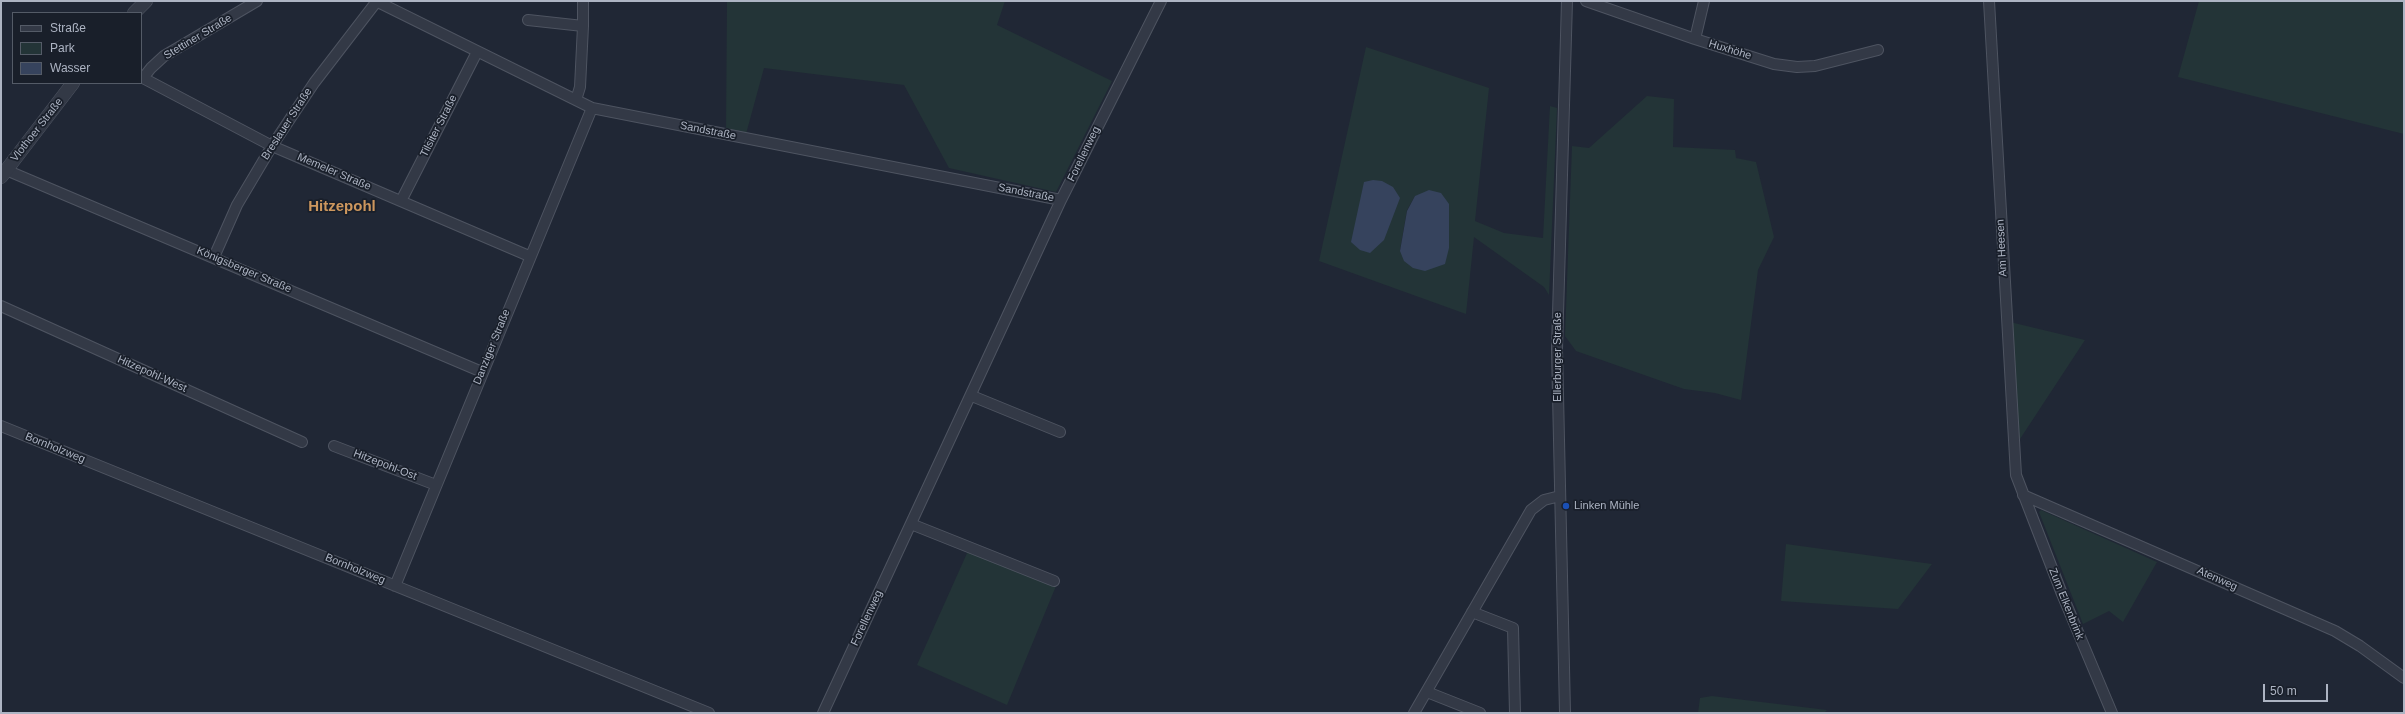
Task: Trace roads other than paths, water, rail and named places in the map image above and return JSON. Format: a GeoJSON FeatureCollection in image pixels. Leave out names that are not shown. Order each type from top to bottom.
{"type":"FeatureCollection","features":[{"type":"Feature","properties":{"kind":"street"},"geometry":{"type":"LineString","coordinates":[[135,12],[146,1]]}},
{"type":"Feature","properties":{"kind":"street","name":"Stettiner Straße"},"geometry":{"type":"LineString","coordinates":[[143,78],[164,56],[257,1]]}},
{"type":"Feature","properties":{"kind":"street","name":"Sandstraße"},"geometry":{"type":"LineString","coordinates":[[376,1],[592,108],[1061,200]]}},
{"type":"Feature","properties":{"kind":"street","name":"Breslauer Straße"},"geometry":{"type":"LineString","coordinates":[[214,257],[237,205],[272,146],[314,83],[376,1]]}},
{"type":"Feature","properties":{"kind":"street"},"geometry":{"type":"LineString","coordinates":[[576,100],[580,87],[583,1]]}},
{"type":"Feature","properties":{"kind":"street","name":"Forellenweg"},"geometry":{"type":"LineString","coordinates":[[823,713],[972,396],[1061,200],[1161,1]]}},
{"type":"Feature","properties":{"kind":"street","name":"Ellerburger Straße"},"geometry":{"type":"LineString","coordinates":[[1565,713],[1557,349],[1558,267],[1567,1]]}},
{"type":"Feature","properties":{"kind":"street","name":"Huxhöhe"},"geometry":{"type":"LineString","coordinates":[[1586,1],[1695,39],[1774,64],[1797,67],[1815,66],[1878,50]]}},
{"type":"Feature","properties":{"kind":"street"},"geometry":{"type":"LineString","coordinates":[[1695,39],[1704,1]]}},
{"type":"Feature","properties":{"kind":"street","name":"Am Heesen"},"geometry":{"type":"LineString","coordinates":[[1989,1],[2014,454],[2016,475],[2023,494]]}},
{"type":"Feature","properties":{"kind":"street"},"geometry":{"type":"LineString","coordinates":[[528,20],[583,26]]}},
{"type":"Feature","properties":{"kind":"street","name":"Tilsiter Straße"},"geometry":{"type":"LineString","coordinates":[[401,201],[477,52]]}},
{"type":"Feature","properties":{"kind":"street","name":"Memeler Straße"},"geometry":{"type":"LineString","coordinates":[[143,78],[272,146],[529,256]]}},
{"type":"Feature","properties":{"kind":"street","name":"Vlothoer Straße"},"geometry":{"type":"LineString","coordinates":[[4,173],[72,84]]}},
{"type":"Feature","properties":{"kind":"street","name":"Danziger Straße"},"geometry":{"type":"LineString","coordinates":[[395,586],[529,256],[592,108]]}},
{"type":"Feature","properties":{"kind":"street","name":"Königsberger Straße"},"geometry":{"type":"LineString","coordinates":[[4,173],[214,257],[482,372]]}},
{"type":"Feature","properties":{"kind":"street","name":"Hitzepohl-West"},"geometry":{"type":"LineString","coordinates":[[1,306],[302,442]]}},
{"type":"Feature","properties":{"kind":"street"},"geometry":{"type":"LineString","coordinates":[[972,396],[1060,432]]}},
{"type":"Feature","properties":{"kind":"street","name":"Bornholzweg"},"geometry":{"type":"LineString","coordinates":[[1,426],[709,713]]}},
{"type":"Feature","properties":{"kind":"street","name":"Hitzepohl-Ost"},"geometry":{"type":"LineString","coordinates":[[334,446],[436,485]]}},
{"type":"Feature","properties":{"kind":"street","name":"Atenweg"},"geometry":{"type":"LineString","coordinates":[[2023,494],[2335,631],[2360,646],[2404,678]]}},
{"type":"Feature","properties":{"kind":"street","name":"Zum Elkenbrink"},"geometry":{"type":"LineString","coordinates":[[2023,494],[2112,713]]}},
{"type":"Feature","properties":{"kind":"street"},"geometry":{"type":"LineString","coordinates":[[1414,713],[1531,510],[1544,500],[1560,496]]}},
{"type":"Feature","properties":{"kind":"street"},"geometry":{"type":"LineString","coordinates":[[911,524],[1054,581]]}},
{"type":"Feature","properties":{"kind":"street"},"geometry":{"type":"LineString","coordinates":[[1472,612],[1513,628],[1515,713]]}},
{"type":"Feature","properties":{"kind":"street"},"geometry":{"type":"LineString","coordinates":[[1427,692],[1480,713]]}},
{"type":"Feature","properties":{"kind":"water"},"geometry":{"type":"Polygon","coordinates":[[[1373,180],[1382,181],[1393,187],[1400,198],[1384,240],[1370,253],[1360,250],[1351,242],[1364,182],[1373,180]]]}},
{"type":"Feature","properties":{"kind":"water"},"geometry":{"type":"Polygon","coordinates":[[[1429,190],[1441,193],[1449,204],[1449,248],[1445,264],[1425,271],[1413,268],[1404,261],[1400,251],[1407,211],[1415,196],[1429,190]]]}},
{"type":"Feature","properties":{"kind":"place","name":"Linken Mühle"},"geometry":{"type":"Point","coordinates":[1566,506]}},
{"type":"Feature","properties":{"kind":"district","name":"Hitzepohl"},"geometry":{"type":"Point","coordinates":[342,207]}}]}
